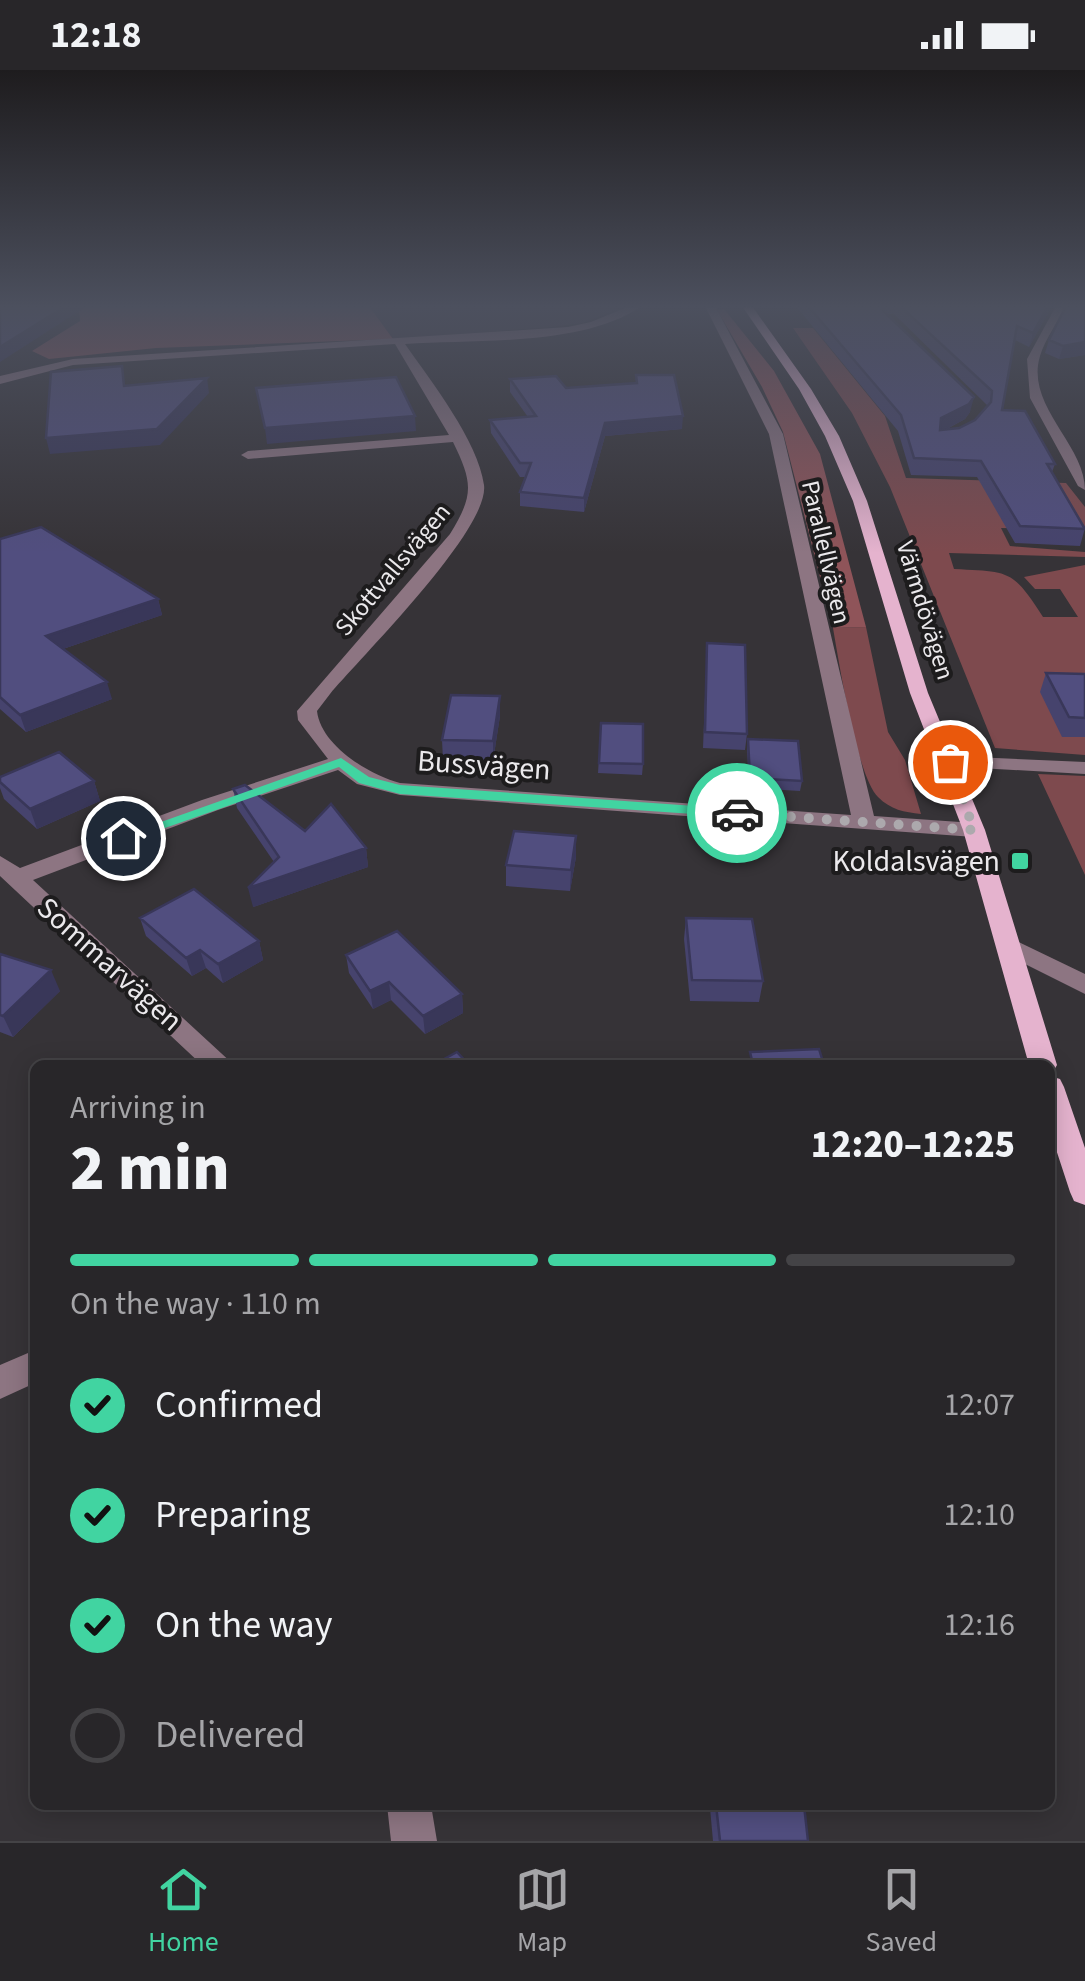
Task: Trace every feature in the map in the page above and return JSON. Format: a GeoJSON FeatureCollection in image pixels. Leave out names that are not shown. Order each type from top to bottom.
{"type":"FeatureCollection","features":[{"type":"Feature","properties":{"kind":"main road","name":"Värmdövägen"},"geometry":{"type":"LineString","coordinates":[[805,389],[840,453],[892,597],[919,693],[950,762],[974,830],[1041,1060]]}},
{"type":"Feature","properties":{"kind":"main road"},"geometry":{"type":"LineString","coordinates":[[1055,1102],[1085,1192]]}},
{"type":"Feature","properties":{"kind":"street","name":"Skottvallsvägen"},"geometry":{"type":"LineString","coordinates":[[341,762],[326,746],[307,711],[340,668],[454,541],[476,506],[476,478],[426,389]]}},
{"type":"Feature","properties":{"kind":"street","name":"Parallellvägen"},"geometry":{"type":"LineString","coordinates":[[752,389],[776,434],[864,822]]}},
{"type":"Feature","properties":{"kind":"street"},"geometry":{"type":"LineString","coordinates":[[1035,389],[1036,398],[1085,486]]}},
{"type":"Feature","properties":{"kind":"street"},"geometry":{"type":"LineString","coordinates":[[248,455],[455,438]]}},
{"type":"Feature","properties":{"kind":"street","name":"Bussvägen"},"geometry":{"type":"LineString","coordinates":[[341,762],[364,780],[400,790],[974,830]]}},
{"type":"Feature","properties":{"kind":"street"},"geometry":{"type":"LineString","coordinates":[[8,871],[341,762]]}},
{"type":"Feature","properties":{"kind":"street"},"geometry":{"type":"LineString","coordinates":[[950,762],[1085,768]]}},
{"type":"Feature","properties":{"kind":"street","name":"Sommarvägen"},"geometry":{"type":"LineString","coordinates":[[8,871],[215,1060]]}},
{"type":"Feature","properties":{"kind":"street"},"geometry":{"type":"LineString","coordinates":[[1008,945],[1085,984]]}},
{"type":"Feature","properties":{"kind":"street"},"geometry":{"type":"LineString","coordinates":[[0,1382],[30,1368]]}},
{"type":"Feature","properties":{"kind":"street"},"geometry":{"type":"LineString","coordinates":[[410,1810],[414,1841]]}},
{"type":"Feature","properties":{"kind":"shaded area"},"geometry":{"type":"Polygon","coordinates":[[[763,389],[784,389],[820,454],[866,627],[833,628],[783,432],[763,389]]]}},
{"type":"Feature","properties":{"kind":"shaded area"},"geometry":{"type":"Polygon","coordinates":[[[835,389],[863,389],[885,416],[906,478],[1066,483],[1085,507],[1085,529],[1001,528],[1010,546],[1085,552],[1085,557],[949,553],[954,569],[1008,576],[1024,590],[1043,617],[1078,617],[1060,589],[1035,589],[1024,577],[1085,565],[1085,755],[995,748],[890,487],[835,389]]]}},
{"type":"Feature","properties":{"kind":"shaded area"},"geometry":{"type":"Polygon","coordinates":[[[866,627],[888,732],[905,760],[921,814],[898,810],[878,797],[856,744],[833,628],[866,627]]]}},
{"type":"Feature","properties":{"kind":"shaded area"},"geometry":{"type":"Polygon","coordinates":[[[1038,774],[1085,776],[1085,875],[1038,774]]]}},
{"type":"Feature","properties":{"kind":"building"},"geometry":{"type":"Polygon","coordinates":[[[50,389],[197,389],[157,429],[46,438],[50,389]]]}},
{"type":"Feature","properties":{"kind":"building"},"geometry":{"type":"Polygon","coordinates":[[[256,389],[402,389],[415,416],[265,428],[256,389]]]}},
{"type":"Feature","properties":{"kind":"building"},"geometry":{"type":"Polygon","coordinates":[[[517,389],[677,389],[683,416],[605,423],[584,498],[520,492],[531,463],[520,463],[490,420],[536,416],[517,389]]]}},
{"type":"Feature","properties":{"kind":"building"},"geometry":{"type":"Polygon","coordinates":[[[879,389],[965,389],[974,397],[969,404],[941,418],[940,430],[959,428],[975,420],[991,402],[989,389],[1006,389],[1002,410],[1025,411],[1055,464],[1047,464],[1085,529],[1020,526],[981,461],[914,458],[901,415],[879,389]]]}},
{"type":"Feature","properties":{"kind":"building"},"geometry":{"type":"Polygon","coordinates":[[[41,527],[158,599],[46,636],[107,682],[20,715],[0,697],[0,539],[41,527]]]}},
{"type":"Feature","properties":{"kind":"building"},"geometry":{"type":"Polygon","coordinates":[[[707,643],[745,645],[747,734],[705,732],[707,643]]]}},
{"type":"Feature","properties":{"kind":"building"},"geometry":{"type":"Polygon","coordinates":[[[1046,673],[1085,674],[1085,718],[1069,717],[1046,673]]]}},
{"type":"Feature","properties":{"kind":"building"},"geometry":{"type":"Polygon","coordinates":[[[451,695],[500,696],[493,741],[442,740],[451,695]]]}},
{"type":"Feature","properties":{"kind":"building"},"geometry":{"type":"Polygon","coordinates":[[[601,723],[643,724],[643,764],[599,763],[601,723]]]}},
{"type":"Feature","properties":{"kind":"building"},"geometry":{"type":"Polygon","coordinates":[[[748,739],[798,741],[802,781],[750,778],[748,739]]]}},
{"type":"Feature","properties":{"kind":"building"},"geometry":{"type":"Polygon","coordinates":[[[59,752],[94,781],[30,809],[0,782],[0,777],[59,752]]]}},
{"type":"Feature","properties":{"kind":"building"},"geometry":{"type":"Polygon","coordinates":[[[245,785],[305,831],[331,804],[366,848],[248,888],[279,857],[233,789],[245,785]]]}},
{"type":"Feature","properties":{"kind":"building"},"geometry":{"type":"Polygon","coordinates":[[[514,831],[576,836],[571,870],[506,865],[514,831]]]}},
{"type":"Feature","properties":{"kind":"building"},"geometry":{"type":"Polygon","coordinates":[[[194,889],[259,941],[218,964],[200,950],[186,958],[140,918],[194,889]]]}},
{"type":"Feature","properties":{"kind":"building"},"geometry":{"type":"Polygon","coordinates":[[[686,918],[752,919],[763,981],[692,980],[686,918]]]}},
{"type":"Feature","properties":{"kind":"building"},"geometry":{"type":"Polygon","coordinates":[[[397,931],[462,994],[423,1016],[389,982],[370,991],[346,955],[397,931]]]}},
{"type":"Feature","properties":{"kind":"building"},"geometry":{"type":"Polygon","coordinates":[[[0,954],[51,970],[3,1016],[0,1015],[0,954]]]}},
{"type":"Feature","properties":{"kind":"building"},"geometry":{"type":"Polygon","coordinates":[[[819,1049],[822,1060],[752,1060],[750,1052],[819,1049]]]}},
{"type":"Feature","properties":{"kind":"building"},"geometry":{"type":"Polygon","coordinates":[[[457,1052],[464,1060],[442,1060],[457,1052]]]}},
{"type":"Feature","properties":{"kind":"building"},"geometry":{"type":"Polygon","coordinates":[[[717,1810],[805,1810],[808,1841],[720,1841],[717,1810]]]}},
{"type":"Feature","properties":{"kind":"way so far"},"geometry":{"type":"LineString","coordinates":[[737,813],[974,830],[950,762]]}},
{"type":"Feature","properties":{"kind":"place","name":"Koldalsvägen"},"geometry":{"type":"Point","coordinates":[1020,861]}},
{"type":"Feature","properties":{"kind":"route"},"geometry":{"type":"LineString","coordinates":[[123,838],[341,762],[364,780],[400,790],[737,813]]}}]}
